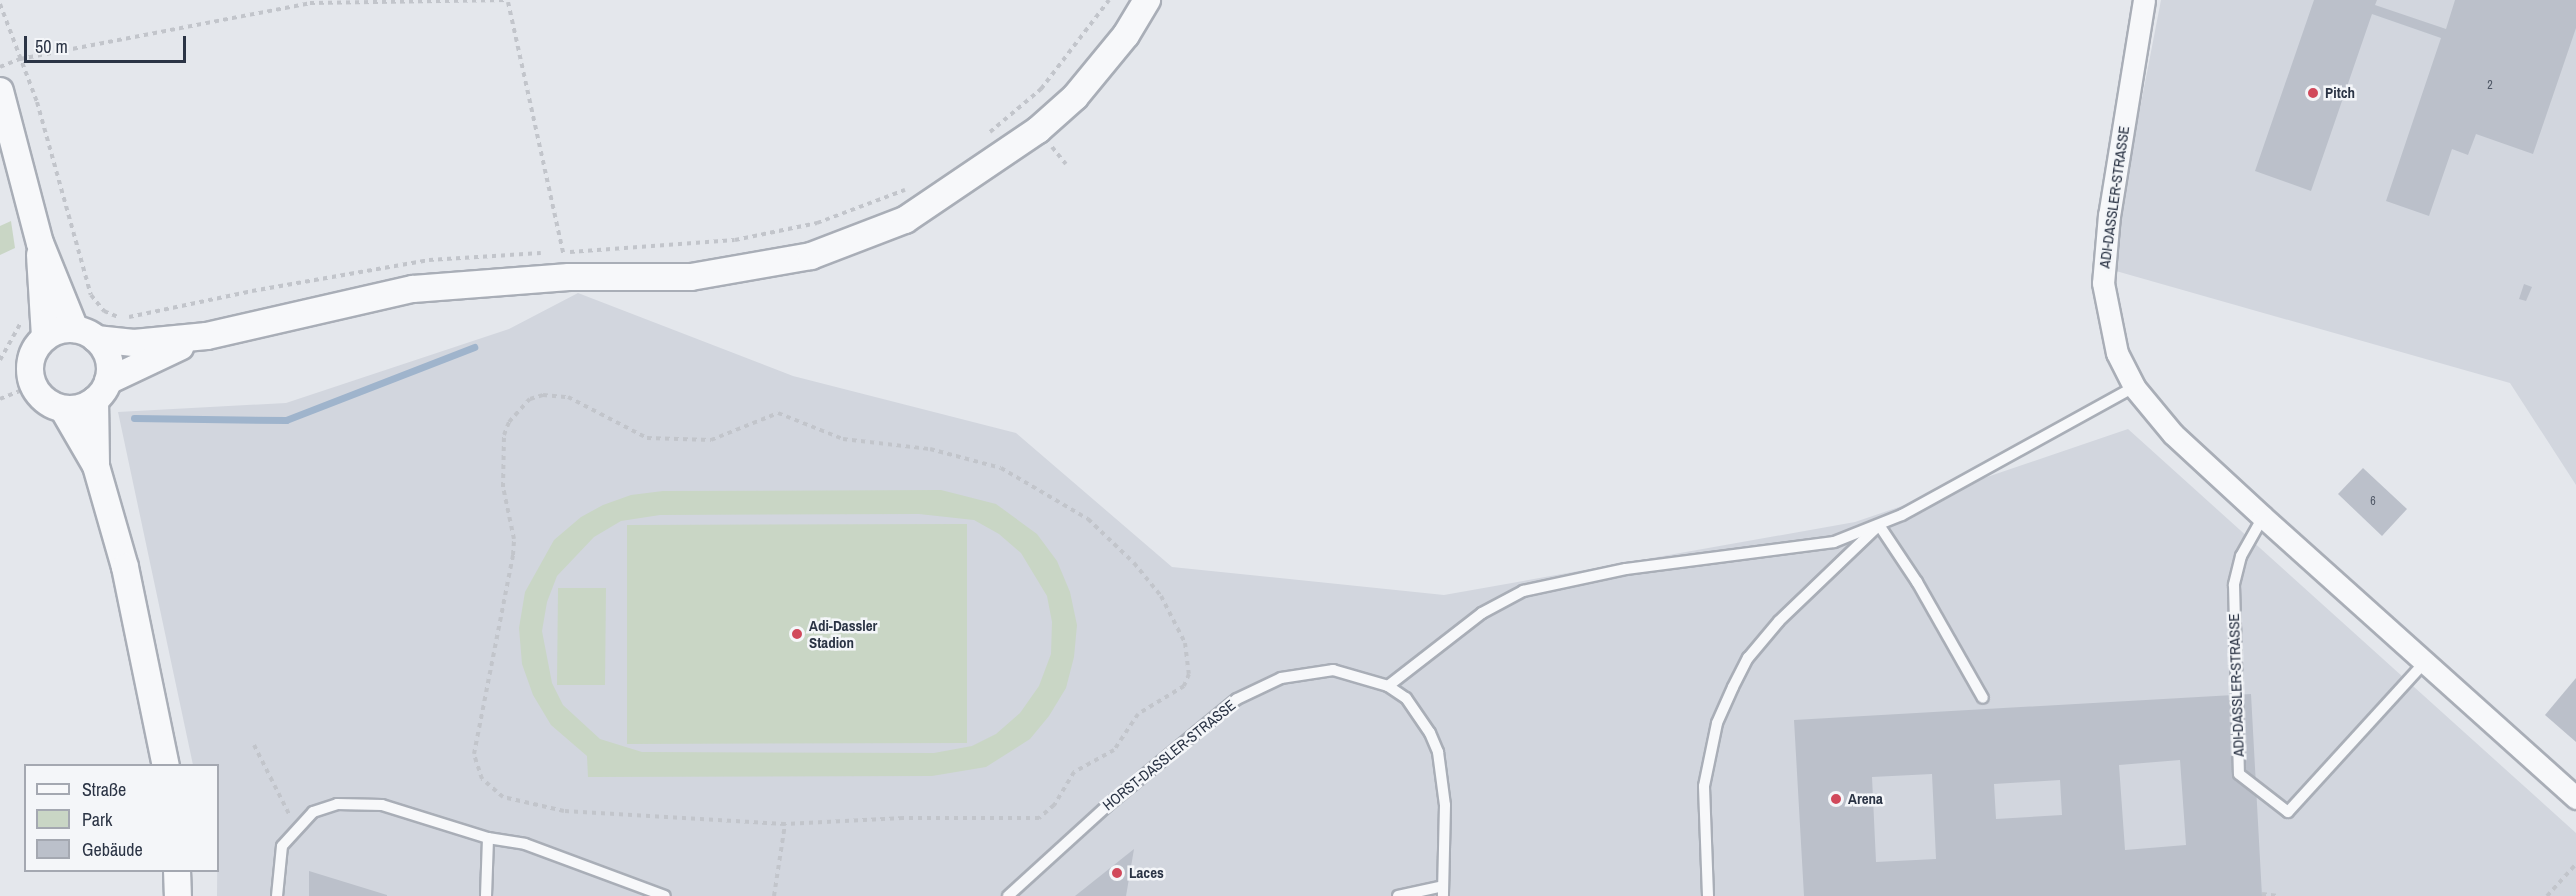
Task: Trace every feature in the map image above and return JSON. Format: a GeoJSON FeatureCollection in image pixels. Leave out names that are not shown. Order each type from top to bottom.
{"type":"FeatureCollection","features":[{"type":"Feature","properties":{"kind":"street"},"geometry":{"type":"LineString","coordinates":[[45,338],[85,334],[134,344],[207,336],[413,289],[569,277],[691,277],[811,256],[906,220],[1001,158],[1075,97],[1126,35],[1147,0]]}},
{"type":"Feature","properties":{"kind":"street","name":"ADI-DASSLER-STRASSE"},"geometry":{"type":"LineString","coordinates":[[2144,0],[2109,215],[2103,283],[2117,353],[2134,387],[2173,434],[2576,798]]}},
{"type":"Feature","properties":{"kind":"street"},"geometry":{"type":"LineString","coordinates":[[0,91],[40,243],[45,338],[31,360],[33,386],[40,397],[63,409],[75,409],[140,363],[207,336]]}},
{"type":"Feature","properties":{"kind":"street"},"geometry":{"type":"LineString","coordinates":[[40,243],[85,334],[108,359],[102,391],[96,466]]}},
{"type":"Feature","properties":{"kind":"street"},"geometry":{"type":"LineString","coordinates":[[63,409],[96,466],[125,567],[166,764]]}},
{"type":"Feature","properties":{"kind":"street"},"geometry":{"type":"LineString","coordinates":[[177,872],[178,896]]}},
{"type":"Feature","properties":{"kind":"lane"},"geometry":{"type":"LineString","coordinates":[[1388,686],[1482,613],[1523,591],[1626,569],[1834,542],[1879,525],[2134,387]]}},
{"type":"Feature","properties":{"kind":"lane","name":"ADI-DASSLER-STRASSE"},"geometry":{"type":"LineString","coordinates":[[2263,517],[2241,556],[2234,585],[2239,774],[2288,812],[2425,662]]}},
{"type":"Feature","properties":{"kind":"lane"},"geometry":{"type":"LineString","coordinates":[[1879,525],[1917,582],[1983,698]]}},
{"type":"Feature","properties":{"kind":"lane"},"geometry":{"type":"LineString","coordinates":[[1708,896],[1704,786],[1717,723],[1733,687],[1748,658],[1773,627],[1879,525]]}},
{"type":"Feature","properties":{"kind":"lane","name":"HORST-DASSLER-STRASSE"},"geometry":{"type":"LineString","coordinates":[[1008,896],[1107,806],[1237,699],[1281,678],[1333,670],[1388,686],[1419,713],[1438,752],[1446,827],[1443,891],[1398,896]]}},
{"type":"Feature","properties":{"kind":"lane"},"geometry":{"type":"LineString","coordinates":[[277,896],[277,870],[282,846],[295,828],[313,812],[337,804],[382,805],[488,838],[525,844],[665,896]]}},
{"type":"Feature","properties":{"kind":"lane"},"geometry":{"type":"LineString","coordinates":[[486,896],[488,838]]}},
{"type":"Feature","properties":{"kind":"path"},"geometry":{"type":"LineString","coordinates":[[988,134],[1041,89],[1109,0]]}},
{"type":"Feature","properties":{"kind":"path"},"geometry":{"type":"LineString","coordinates":[[0,67],[20,59],[310,3],[508,1],[569,277]]}},
{"type":"Feature","properties":{"kind":"path"},"geometry":{"type":"LineString","coordinates":[[0,4],[37,102],[91,295],[104,311],[132,317],[252,291],[429,260],[735,240],[817,223],[913,187]]}},
{"type":"Feature","properties":{"kind":"path"},"geometry":{"type":"LineString","coordinates":[[132,317],[134,344]]}},
{"type":"Feature","properties":{"kind":"path"},"geometry":{"type":"LineString","coordinates":[[0,399],[33,386]]}},
{"type":"Feature","properties":{"kind":"path"},"geometry":{"type":"LineString","coordinates":[[543,395],[568,397],[647,438],[711,440],[777,413],[843,439],[885,447],[930,449],[975,459],[1045,491],[1088,519],[1134,563],[1161,596],[1189,657],[1184,686],[1138,714],[1114,750],[1074,772],[1054,806],[1039,818],[903,818],[785,824],[564,811],[503,797],[482,779],[474,754],[513,555],[514,539],[503,486],[504,435],[509,422],[530,399],[543,395]]}},
{"type":"Feature","properties":{"kind":"path"},"geometry":{"type":"LineString","coordinates":[[254,746],[295,828]]}},
{"type":"Feature","properties":{"kind":"path"},"geometry":{"type":"LineString","coordinates":[[774,896],[785,824]]}},
{"type":"Feature","properties":{"kind":"path"},"geometry":{"type":"LineString","coordinates":[[2547,896],[2576,864]]}},
{"type":"Feature","properties":{"kind":"path"},"geometry":{"type":"LineString","coordinates":[[2262,894],[2279,896]]}},
{"type":"Feature","properties":{"kind":"shaded area"},"geometry":{"type":"Polygon","coordinates":[[[2161,0],[2576,0],[2576,485],[2510,383],[2109,269],[2161,0]]]}},
{"type":"Feature","properties":{"kind":"shaded area"},"geometry":{"type":"Polygon","coordinates":[[[578,293],[793,376],[1016,433],[1172,567],[1444,595],[1855,522],[2128,429],[2576,833],[2576,896],[217,896],[219,764],[193,764],[118,412],[286,403],[509,329],[578,293]]]}},
{"type":"Feature","properties":{"kind":"green space"},"geometry":{"type":"Polygon","coordinates":[[[11,221],[15,248],[0,255],[0,226],[11,221]]]}},
{"type":"Feature","properties":{"kind":"green space"},"geometry":{"type":"Polygon","coordinates":[[[941,490],[996,504],[1037,534],[1057,561],[1070,592],[1077,625],[1074,657],[1066,688],[1049,716],[1030,739],[986,767],[932,776],[588,777],[587,756],[551,725],[533,695],[522,664],[519,628],[525,592],[554,540],[581,517],[603,505],[631,495],[663,491],[941,490]],[[919,514],[660,515],[621,521],[594,537],[557,576],[547,602],[542,631],[552,683],[563,705],[600,739],[642,752],[934,753],[972,746],[996,734],[1020,713],[1039,686],[1051,654],[1052,622],[1047,596],[1021,553],[999,534],[974,520],[919,514]]]}},
{"type":"Feature","properties":{"kind":"green space","name":"Adi-Dassler Stadion"},"geometry":{"type":"Polygon","coordinates":[[[967,524],[967,743],[627,744],[627,525],[967,524]]]}},
{"type":"Feature","properties":{"kind":"green space"},"geometry":{"type":"Polygon","coordinates":[[[558,588],[606,588],[605,685],[557,685],[558,588]]]}},
{"type":"Feature","properties":{"kind":"building"},"geometry":{"type":"Polygon","coordinates":[[[2314,0],[2377,0],[2375,5],[2446,29],[2455,0],[2576,0],[2576,28],[2533,154],[2476,134],[2468,155],[2452,149],[2429,216],[2386,201],[2441,38],[2372,14],[2311,191],[2255,171],[2314,0]]]}},
{"type":"Feature","properties":{"kind":"building"},"geometry":{"type":"Polygon","coordinates":[[[2524,284],[2532,287],[2526,301],[2519,299],[2524,284]]]}},
{"type":"Feature","properties":{"kind":"building"},"geometry":{"type":"Polygon","coordinates":[[[2363,468],[2407,509],[2382,536],[2338,494],[2363,468]]]}},
{"type":"Feature","properties":{"kind":"building"},"geometry":{"type":"Polygon","coordinates":[[[2576,678],[2576,742],[2545,715],[2576,678]]]}},
{"type":"Feature","properties":{"kind":"building","name":"Arena"},"geometry":{"type":"Polygon","coordinates":[[[2251,694],[2262,896],[1804,896],[1794,720],[2251,694]],[[2180,760],[2119,765],[2125,850],[2186,845],[2180,760]],[[1932,774],[1872,777],[1876,862],[1936,859],[1932,774]],[[2060,780],[1994,784],[1996,819],[2062,815],[2060,780]]]}},
{"type":"Feature","properties":{"kind":"building","name":"Laces"},"geometry":{"type":"Polygon","coordinates":[[[1134,849],[1126,896],[1075,896],[1134,849]]]}},
{"type":"Feature","properties":{"kind":"building"},"geometry":{"type":"Polygon","coordinates":[[[309,871],[387,895],[387,896],[309,896],[309,871]]]}},
{"type":"Feature","properties":{"kind":"waterway"},"geometry":{"type":"LineString","coordinates":[[134,418],[286,420],[474,347]]}},
{"type":"Feature","properties":{"kind":"place","name":"Pitch"},"geometry":{"type":"Point","coordinates":[2313,93]}},
{"type":"Feature","properties":{"kind":"place","name":"Adi-Dassler Stadion"},"geometry":{"type":"Point","coordinates":[797,634]}},
{"type":"Feature","properties":{"kind":"place","name":"Arena"},"geometry":{"type":"Point","coordinates":[1836,799]}},
{"type":"Feature","properties":{"kind":"place","name":"Laces"},"geometry":{"type":"Point","coordinates":[1117,873]}}]}
